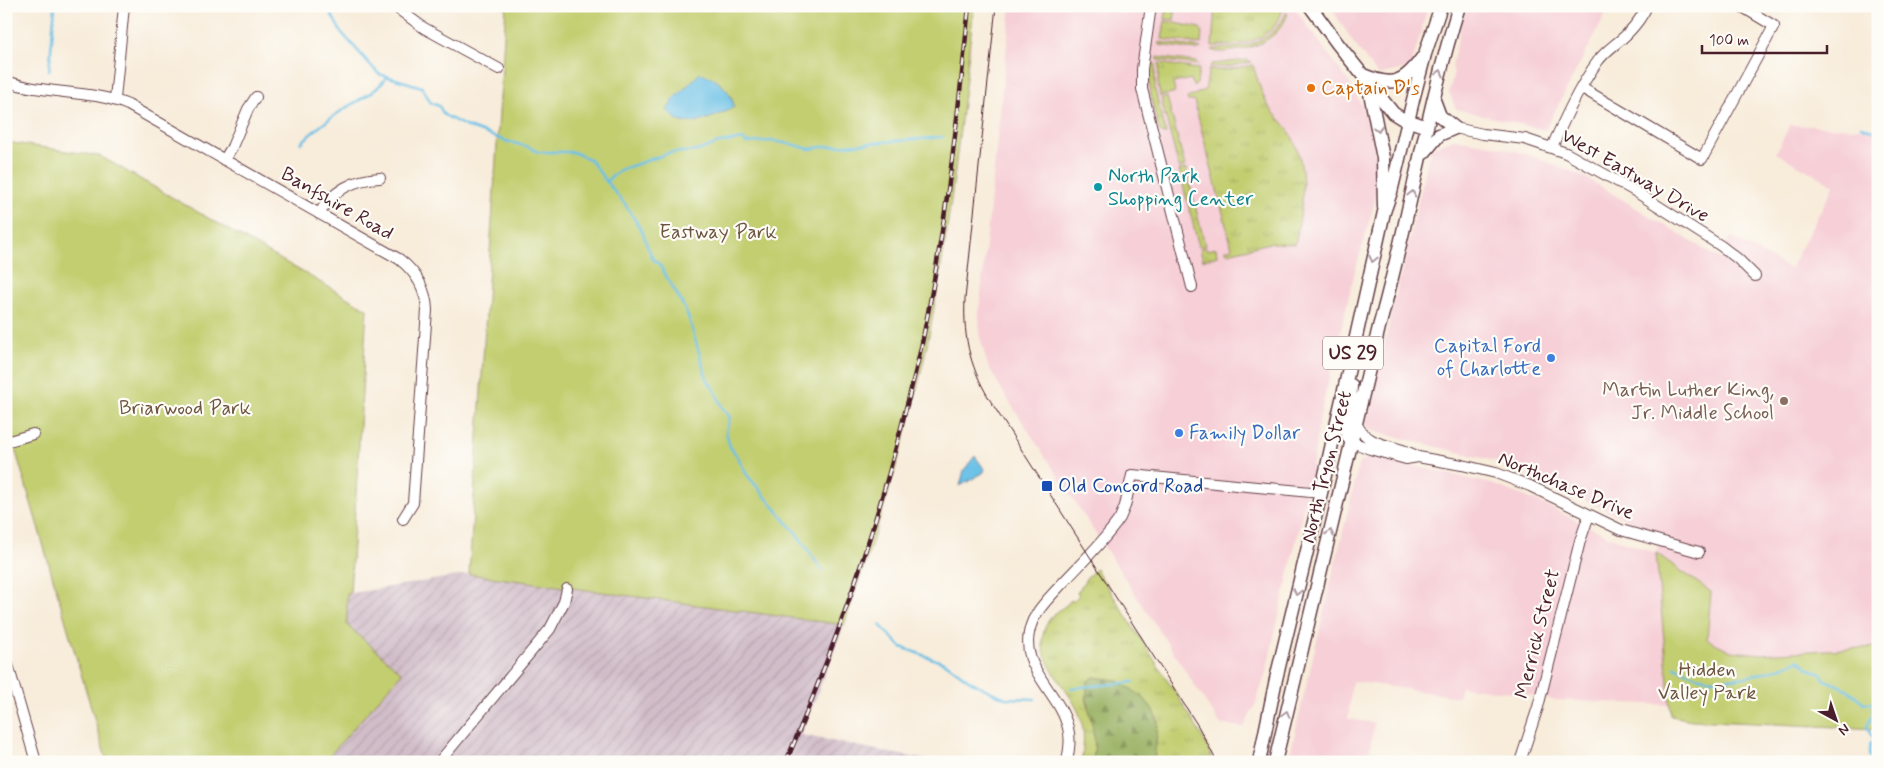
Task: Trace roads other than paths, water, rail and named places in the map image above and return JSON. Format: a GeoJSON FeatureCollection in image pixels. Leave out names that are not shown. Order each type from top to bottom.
{"type":"FeatureCollection","features":[{"type":"Feature","properties":{"kind":"main road"},"geometry":{"type":"LineString","coordinates":[[1310,6],[1393,112],[1401,118],[1427,127]]}},
{"type":"Feature","properties":{"kind":"main road","name":"North Tryon Street"},"geometry":{"type":"LineString","coordinates":[[1259,762],[1276,679],[1321,493],[1384,212],[1391,192],[1425,54],[1442,6]]}},
{"type":"Feature","properties":{"kind":"main road","name":"North Tryon Street"},"geometry":{"type":"LineString","coordinates":[[1275,762],[1427,127],[1458,6]]}},
{"type":"Feature","properties":{"kind":"main road"},"geometry":{"type":"LineString","coordinates":[[1365,78],[1383,82],[1400,80],[1409,75],[1425,54]]}},
{"type":"Feature","properties":{"kind":"main road"},"geometry":{"type":"LineString","coordinates":[[1365,78],[1383,158],[1384,212]]}},
{"type":"Feature","properties":{"kind":"main road"},"geometry":{"type":"LineString","coordinates":[[1421,157],[1439,135],[1455,128],[1440,116],[1434,100]]}},
{"type":"Feature","properties":{"kind":"main road"},"geometry":{"type":"LineString","coordinates":[[1352,353],[1350,409],[1346,430],[1352,442]]}},
{"type":"Feature","properties":{"kind":"street"},"geometry":{"type":"LineString","coordinates":[[114,99],[124,6]]}},
{"type":"Feature","properties":{"kind":"street"},"geometry":{"type":"LineString","coordinates":[[394,6],[424,28],[499,69]]}},
{"type":"Feature","properties":{"kind":"street"},"geometry":{"type":"LineString","coordinates":[[1151,6],[1142,69],[1142,89],[1192,286]]}},
{"type":"Feature","properties":{"kind":"street"},"geometry":{"type":"LineString","coordinates":[[1552,148],[1598,60],[1626,35],[1641,18],[1647,6]]}},
{"type":"Feature","properties":{"kind":"street"},"geometry":{"type":"LineString","coordinates":[[1582,88],[1702,159],[1774,26],[1741,6]]}},
{"type":"Feature","properties":{"kind":"street","name":"Banfshire Road"},"geometry":{"type":"LineString","coordinates":[[6,81],[23,86],[114,99],[128,105],[398,259],[414,273],[424,290],[427,310],[413,503],[403,520]]}},
{"type":"Feature","properties":{"kind":"street"},"geometry":{"type":"LineString","coordinates":[[224,160],[232,147],[248,109],[256,97]]}},
{"type":"Feature","properties":{"kind":"street","name":"West Eastway Drive"},"geometry":{"type":"LineString","coordinates":[[1455,128],[1483,134],[1525,139],[1566,153],[1633,190],[1721,246],[1755,276]]}},
{"type":"Feature","properties":{"kind":"street"},"geometry":{"type":"LineString","coordinates":[[319,214],[334,194],[342,189],[366,178],[380,178]]}},
{"type":"Feature","properties":{"kind":"street","name":"Northchase Drive"},"geometry":{"type":"LineString","coordinates":[[1357,425],[1368,439],[1408,450],[1418,457]]}},
{"type":"Feature","properties":{"kind":"street"},"geometry":{"type":"LineString","coordinates":[[6,442],[33,434]]}},
{"type":"Feature","properties":{"kind":"street","name":"Northchase Drive"},"geometry":{"type":"LineString","coordinates":[[1352,442],[1406,459],[1418,457],[1462,464],[1504,476],[1546,493],[1621,530],[1699,552]]}},
{"type":"Feature","properties":{"kind":"street"},"geometry":{"type":"LineString","coordinates":[[1067,762],[1070,742],[1068,725],[1061,710],[1033,666],[1029,646],[1030,630],[1040,609],[1120,518],[1125,506],[1132,475],[1321,493]]}},
{"type":"Feature","properties":{"kind":"street","name":"Merrick Street"},"geometry":{"type":"LineString","coordinates":[[1520,762],[1538,707],[1580,541],[1589,515]]}},
{"type":"Feature","properties":{"kind":"street"},"geometry":{"type":"LineString","coordinates":[[438,762],[550,629],[564,602],[567,589]]}},
{"type":"Feature","properties":{"kind":"street"},"geometry":{"type":"LineString","coordinates":[[7,661],[36,762]]}},
{"type":"Feature","properties":{"kind":"water"},"geometry":{"type":"Polygon","coordinates":[[[700,73],[722,85],[730,95],[734,107],[699,121],[679,121],[667,110],[674,99],[700,73]]]}},
{"type":"Feature","properties":{"kind":"water"},"geometry":{"type":"Polygon","coordinates":[[[975,456],[985,470],[960,486],[964,470],[975,456]]]}},
{"type":"Feature","properties":{"kind":"waterway"},"geometry":{"type":"LineString","coordinates":[[49,71],[55,6]]}},
{"type":"Feature","properties":{"kind":"waterway"},"geometry":{"type":"LineString","coordinates":[[327,6],[341,32],[379,74],[422,87],[431,103],[439,106],[444,115],[465,126],[529,147],[538,152],[573,152],[591,161],[625,204],[643,233],[653,259],[659,264],[682,303],[689,319],[707,379],[723,409],[730,417],[726,432],[730,447],[738,457],[747,475],[796,533],[822,570]]}},
{"type":"Feature","properties":{"kind":"waterway"},"geometry":{"type":"LineString","coordinates":[[301,143],[316,129],[368,95],[387,76]]}},
{"type":"Feature","properties":{"kind":"waterway"},"geometry":{"type":"LineString","coordinates":[[1861,126],[1878,132]]}},
{"type":"Feature","properties":{"kind":"waterway"},"geometry":{"type":"LineString","coordinates":[[606,181],[620,170],[669,153],[697,151],[719,143],[743,139],[746,143],[773,141],[809,149],[943,137]]}},
{"type":"Feature","properties":{"kind":"waterway"},"geometry":{"type":"LineString","coordinates":[[880,625],[901,647],[947,664],[970,681],[991,692],[1006,698],[1035,699]]}},
{"type":"Feature","properties":{"kind":"waterway"},"geometry":{"type":"LineString","coordinates":[[1675,667],[1700,677],[1724,679],[1763,673],[1798,660],[1808,668],[1821,674],[1825,680],[1847,689],[1864,703],[1878,702]]}},
{"type":"Feature","properties":{"kind":"waterway"},"geometry":{"type":"LineString","coordinates":[[1071,688],[1134,682]]}},
{"type":"Feature","properties":{"kind":"waterway"},"geometry":{"type":"LineString","coordinates":[[1872,702],[1873,714],[1867,727],[1875,741],[1871,743],[1869,755],[1875,762]]}},
{"type":"Feature","properties":{"kind":"tram line"},"geometry":{"type":"LineString","coordinates":[[996,6],[965,299],[965,328],[970,355],[985,392],[1198,726],[1217,762]]}},
{"type":"Feature","properties":{"kind":"railway"},"geometry":{"type":"LineString","coordinates":[[786,762],[835,640],[863,558],[889,474],[916,370],[932,292],[945,211],[969,6]]}},
{"type":"Feature","properties":{"kind":"place","name":"Captain D's"},"geometry":{"type":"Point","coordinates":[1311,88]}},
{"type":"Feature","properties":{"kind":"place","name":"North Park Shopping Center"},"geometry":{"type":"Point","coordinates":[1098,187]}},
{"type":"Feature","properties":{"kind":"place","name":"Capital Ford of Charlotte"},"geometry":{"type":"Point","coordinates":[1551,358]}},
{"type":"Feature","properties":{"kind":"place","name":"Martin Luther King, Jr. Middle School"},"geometry":{"type":"Point","coordinates":[1784,401]}},
{"type":"Feature","properties":{"kind":"place","name":"Family Dollar"},"geometry":{"type":"Point","coordinates":[1179,433]}},
{"type":"Feature","properties":{"kind":"place","name":"Old Concord Road"},"geometry":{"type":"Point","coordinates":[1047,486]}},
{"type":"Feature","properties":{"kind":"park label","name":"Eastway Park"},"geometry":{"type":"Point","coordinates":[718,232]}},
{"type":"Feature","properties":{"kind":"park label","name":"Briarwood Park"},"geometry":{"type":"Point","coordinates":[185,408]}},
{"type":"Feature","properties":{"kind":"park label","name":"Hidden Valley Park"},"geometry":{"type":"Point","coordinates":[1707,682]}}]}
